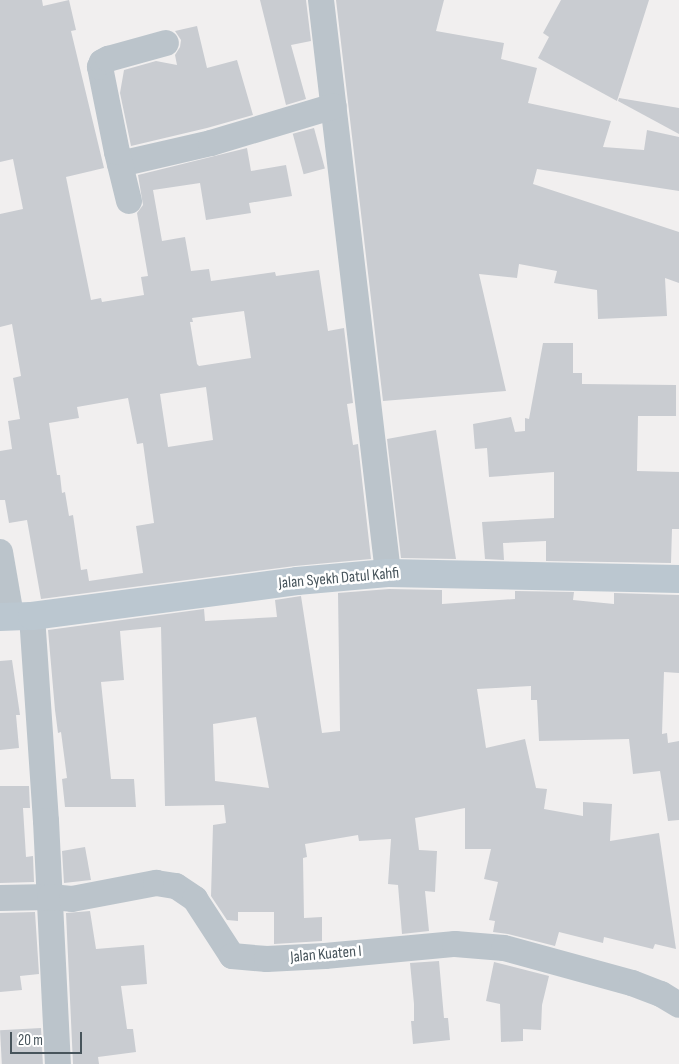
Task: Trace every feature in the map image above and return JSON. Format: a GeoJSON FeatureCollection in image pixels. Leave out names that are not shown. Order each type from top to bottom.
{"type":"FeatureCollection","features":[{"type":"Feature","properties":{"kind":"street"},"geometry":{"type":"LineString","coordinates":[[321,0],[388,573]]}},
{"type":"Feature","properties":{"kind":"street"},"geometry":{"type":"LineString","coordinates":[[129,201],[100,74],[102,62],[166,44]]}},
{"type":"Feature","properties":{"kind":"street"},"geometry":{"type":"LineString","coordinates":[[120,164],[211,144],[334,106]]}},
{"type":"Feature","properties":{"kind":"street"},"geometry":{"type":"LineString","coordinates":[[0,552],[14,616],[50,897],[58,1064]]}},
{"type":"Feature","properties":{"kind":"street","name":"Jalan Syekh Datul Kahfi"},"geometry":{"type":"LineString","coordinates":[[14,616],[297,581],[388,573],[679,579]]}},
{"type":"Feature","properties":{"kind":"street","name":"Jalan Kuaten I"},"geometry":{"type":"LineString","coordinates":[[0,898],[50,897],[72,899],[102,895],[156,883],[176,886],[196,899],[232,956],[267,959],[325,956],[454,944],[504,948],[632,983],[661,994],[679,1005]]}},
{"type":"Feature","properties":{"kind":"building"},"geometry":{"type":"Polygon","coordinates":[[[0,0],[42,0],[43,6],[69,0],[76,30],[71,31],[104,168],[66,177],[91,300],[101,298],[102,302],[144,295],[141,277],[148,276],[137,213],[143,205],[138,175],[247,148],[251,171],[286,165],[292,196],[249,203],[251,213],[206,220],[200,183],[153,190],[162,241],[185,237],[191,271],[209,269],[211,281],[275,272],[276,276],[319,270],[328,331],[344,328],[353,403],[347,404],[353,445],[358,444],[371,559],[295,566],[41,599],[27,520],[9,523],[5,500],[0,500],[0,451],[12,449],[8,421],[20,419],[13,378],[21,376],[12,324],[0,327],[0,214],[23,209],[13,159],[0,162],[0,0]],[[244,311],[192,318],[193,322],[190,322],[197,364],[199,366],[251,358],[244,311]],[[206,387],[160,394],[168,447],[213,440],[206,387]],[[128,398],[77,407],[79,418],[49,423],[57,475],[60,475],[62,493],[65,492],[69,516],[73,515],[81,570],[87,569],[89,581],[143,573],[136,526],[154,523],[143,443],[137,444],[128,398]]]}},
{"type":"Feature","properties":{"kind":"building"},"geometry":{"type":"Polygon","coordinates":[[[260,0],[306,0],[311,41],[291,45],[306,99],[286,105],[260,0]]]}},
{"type":"Feature","properties":{"kind":"building"},"geometry":{"type":"Polygon","coordinates":[[[336,0],[444,0],[436,31],[504,43],[501,59],[537,68],[528,103],[611,121],[603,147],[644,150],[647,130],[679,137],[679,191],[537,169],[533,184],[679,232],[679,283],[665,278],[667,316],[598,319],[597,290],[554,283],[557,271],[519,264],[517,278],[479,274],[506,391],[383,401],[336,0]]]}},
{"type":"Feature","properties":{"kind":"building"},"geometry":{"type":"Polygon","coordinates":[[[561,0],[649,0],[617,101],[538,58],[549,37],[543,33],[561,0]]]}},
{"type":"Feature","properties":{"kind":"building"},"geometry":{"type":"Polygon","coordinates":[[[197,26],[207,68],[237,60],[253,115],[131,146],[120,93],[124,70],[156,61],[177,65],[175,55],[180,47],[181,40],[175,31],[197,26]]]}},
{"type":"Feature","properties":{"kind":"building"},"geometry":{"type":"Polygon","coordinates":[[[619,98],[679,108],[679,134],[618,101],[619,98]]]}},
{"type":"Feature","properties":{"kind":"building"},"geometry":{"type":"Polygon","coordinates":[[[314,128],[325,169],[304,174],[293,134],[314,128]]]}},
{"type":"Feature","properties":{"kind":"building"},"geometry":{"type":"Polygon","coordinates":[[[543,343],[573,343],[573,373],[582,373],[582,384],[676,385],[676,416],[638,416],[637,471],[679,472],[679,529],[672,529],[671,563],[546,561],[546,541],[503,543],[504,560],[485,559],[482,522],[554,518],[554,472],[489,477],[487,448],[475,449],[473,424],[511,417],[515,432],[525,431],[525,418],[529,419],[543,343]]]}},
{"type":"Feature","properties":{"kind":"building"},"geometry":{"type":"Polygon","coordinates":[[[436,430],[456,559],[401,558],[387,439],[436,430]]]}},
{"type":"Feature","properties":{"kind":"building"},"geometry":{"type":"Polygon","coordinates":[[[389,589],[442,590],[442,604],[515,599],[515,591],[574,592],[573,600],[614,604],[614,593],[679,595],[679,673],[664,672],[662,734],[667,733],[668,743],[679,741],[679,820],[668,821],[660,771],[633,774],[629,739],[539,741],[537,700],[531,700],[531,686],[477,689],[486,748],[525,739],[536,788],[547,789],[544,809],[583,816],[583,802],[612,804],[610,841],[659,833],[676,949],[655,944],[653,949],[604,937],[603,943],[559,932],[555,946],[493,932],[495,921],[489,920],[498,882],[484,879],[491,849],[465,849],[465,808],[415,818],[419,850],[437,851],[435,892],[425,891],[429,931],[402,934],[398,885],[388,884],[391,839],[359,841],[358,835],[305,844],[307,857],[303,858],[304,918],[322,917],[322,941],[274,944],[274,912],[238,912],[238,921],[227,920],[211,896],[213,825],[226,823],[224,805],[165,806],[161,627],[120,631],[124,680],[101,682],[111,779],[134,779],[136,807],[65,807],[62,779],[67,778],[61,732],[58,733],[55,710],[48,630],[204,609],[205,621],[277,617],[275,600],[301,596],[322,733],[340,731],[338,593],[389,589]],[[256,717],[213,724],[215,781],[269,788],[256,717]]]}},
{"type":"Feature","properties":{"kind":"building"},"geometry":{"type":"Polygon","coordinates":[[[12,660],[20,715],[16,715],[19,748],[0,750],[0,661],[12,660]]]}},
{"type":"Feature","properties":{"kind":"building"},"geometry":{"type":"Polygon","coordinates":[[[0,786],[29,786],[30,808],[23,808],[26,857],[33,856],[34,882],[0,883],[0,786]]]}},
{"type":"Feature","properties":{"kind":"building"},"geometry":{"type":"Polygon","coordinates":[[[85,847],[91,880],[64,883],[62,851],[85,847]]]}},
{"type":"Feature","properties":{"kind":"building"},"geometry":{"type":"Polygon","coordinates":[[[90,911],[96,949],[144,945],[147,984],[121,986],[127,1029],[133,1029],[136,1052],[98,1057],[99,1064],[73,1064],[66,913],[90,911]]]}},
{"type":"Feature","properties":{"kind":"building"},"geometry":{"type":"Polygon","coordinates":[[[35,912],[39,974],[20,976],[22,990],[0,992],[0,913],[35,912]]]}},
{"type":"Feature","properties":{"kind":"building"},"geometry":{"type":"Polygon","coordinates":[[[439,961],[444,1018],[448,1018],[450,1040],[413,1044],[411,1021],[414,1021],[414,1004],[410,963],[439,961]]]}},
{"type":"Feature","properties":{"kind":"building"},"geometry":{"type":"Polygon","coordinates":[[[494,962],[549,976],[542,1005],[541,1030],[523,1029],[523,1041],[501,1042],[500,1004],[486,1001],[494,962]]]}},
{"type":"Feature","properties":{"kind":"building"},"geometry":{"type":"Polygon","coordinates":[[[41,1028],[43,1064],[2,1064],[0,1030],[41,1028]]]}}]}
